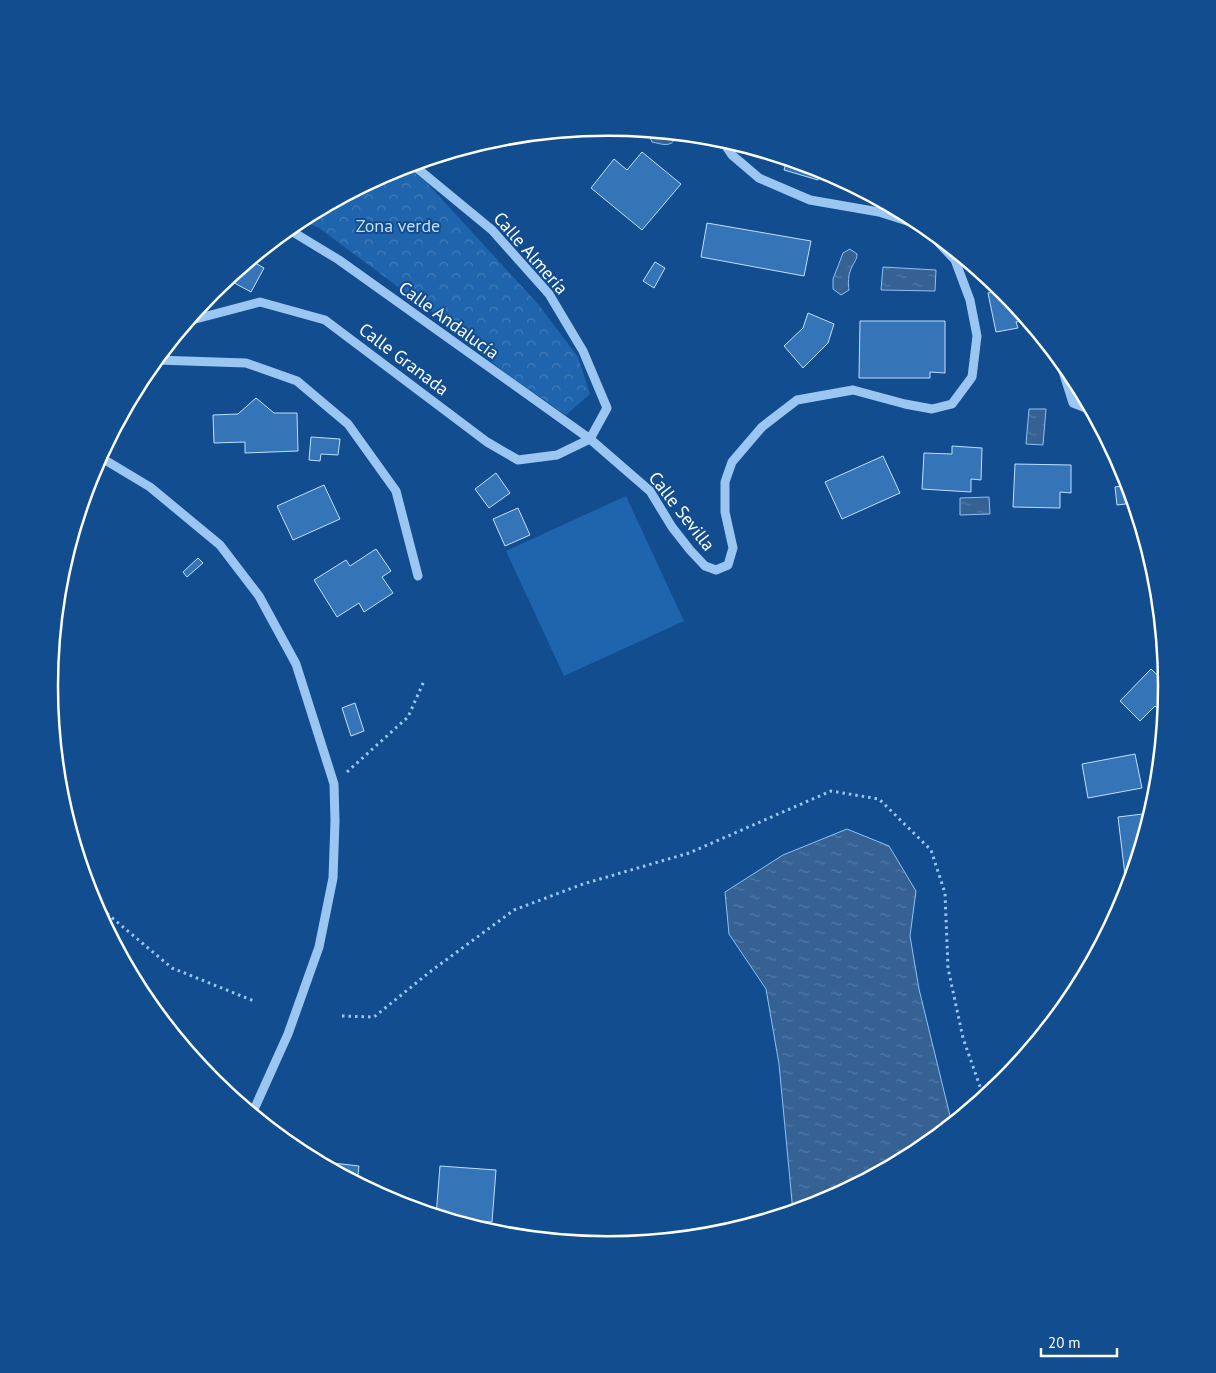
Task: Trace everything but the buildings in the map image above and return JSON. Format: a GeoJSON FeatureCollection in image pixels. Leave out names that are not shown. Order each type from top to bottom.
{"type":"FeatureCollection","features":[{"type":"Feature","properties":{"kind":"street","name":"Calle Sevilla"},"geometry":{"type":"LineString","coordinates":[[729,150],[759,178],[810,200],[879,212],[894,217]]}},
{"type":"Feature","properties":{"kind":"street","name":"Calle Almería"},"geometry":{"type":"LineString","coordinates":[[419,170],[492,230],[549,294],[583,350],[607,408],[590,439]]}},
{"type":"Feature","properties":{"kind":"street","name":"Calle Andalucía"},"geometry":{"type":"LineString","coordinates":[[296,234],[339,260],[590,439]]}},
{"type":"Feature","properties":{"kind":"street","name":"Calle Sevilla"},"geometry":{"type":"LineString","coordinates":[[590,439],[650,491],[672,527],[705,566],[716,570],[728,565],[733,548],[725,504],[725,482],[732,462],[762,427],[797,400],[853,390],[932,409],[952,404],[972,377],[977,336],[970,300],[954,259]]}},
{"type":"Feature","properties":{"kind":"street","name":"Calle Granada"},"geometry":{"type":"LineString","coordinates":[[201,317],[260,302],[325,320],[487,442],[518,460],[557,455],[590,439]]}},
{"type":"Feature","properties":{"kind":"street"},"geometry":{"type":"LineString","coordinates":[[165,360],[246,363],[297,382],[348,424],[396,491],[418,576]]}},
{"type":"Feature","properties":{"kind":"street"},"geometry":{"type":"LineString","coordinates":[[1066,381],[1073,403],[1082,407]]}},
{"type":"Feature","properties":{"kind":"street"},"geometry":{"type":"LineString","coordinates":[[106,461],[150,487],[220,545],[259,596],[296,664],[334,784],[333,878],[319,947],[288,1034],[255,1108]]}},
{"type":"Feature","properties":{"kind":"path"},"geometry":{"type":"LineString","coordinates":[[334,784],[408,717],[424,681]]}},
{"type":"Feature","properties":{"kind":"path"},"geometry":{"type":"LineString","coordinates":[[342,1016],[374,1017],[431,971],[514,910],[582,884],[689,853],[831,791],[879,799],[932,850],[945,893],[948,968],[961,1030],[981,1090]]}},
{"type":"Feature","properties":{"kind":"path"},"geometry":{"type":"LineString","coordinates":[[106,913],[172,968],[254,1001]]}},
{"type":"Feature","properties":{"kind":"green space","name":"Zona verde"},"geometry":{"type":"Polygon","coordinates":[[[413,172],[427,183],[538,304],[578,357],[590,394],[566,415],[505,373],[433,313],[319,228],[310,224],[365,193],[413,172]]]}},
{"type":"Feature","properties":{"kind":"green space"},"geometry":{"type":"Polygon","coordinates":[[[626,496],[684,621],[564,676],[506,551],[626,496]]]}},
{"type":"Feature","properties":{"kind":"water"},"geometry":{"type":"Polygon","coordinates":[[[650,138],[674,140],[668,144],[652,142],[650,138]]]}},
{"type":"Feature","properties":{"kind":"water"},"geometry":{"type":"Polygon","coordinates":[[[850,249],[857,256],[849,274],[849,290],[841,295],[833,289],[833,279],[843,253],[850,249]]]}},
{"type":"Feature","properties":{"kind":"water"},"geometry":{"type":"Polygon","coordinates":[[[883,267],[936,270],[935,291],[881,290],[883,267]]]}},
{"type":"Feature","properties":{"kind":"water"},"geometry":{"type":"Polygon","coordinates":[[[1029,409],[1046,409],[1043,445],[1026,444],[1029,409]]]}},
{"type":"Feature","properties":{"kind":"water"},"geometry":{"type":"Polygon","coordinates":[[[989,497],[990,514],[960,515],[960,498],[989,497]]]}},
{"type":"Feature","properties":{"kind":"water"},"geometry":{"type":"Polygon","coordinates":[[[847,829],[889,846],[916,891],[910,936],[919,989],[950,1117],[914,1144],[883,1163],[819,1195],[792,1205],[779,1064],[766,989],[729,934],[725,892],[783,855],[847,829]]]}}]}
